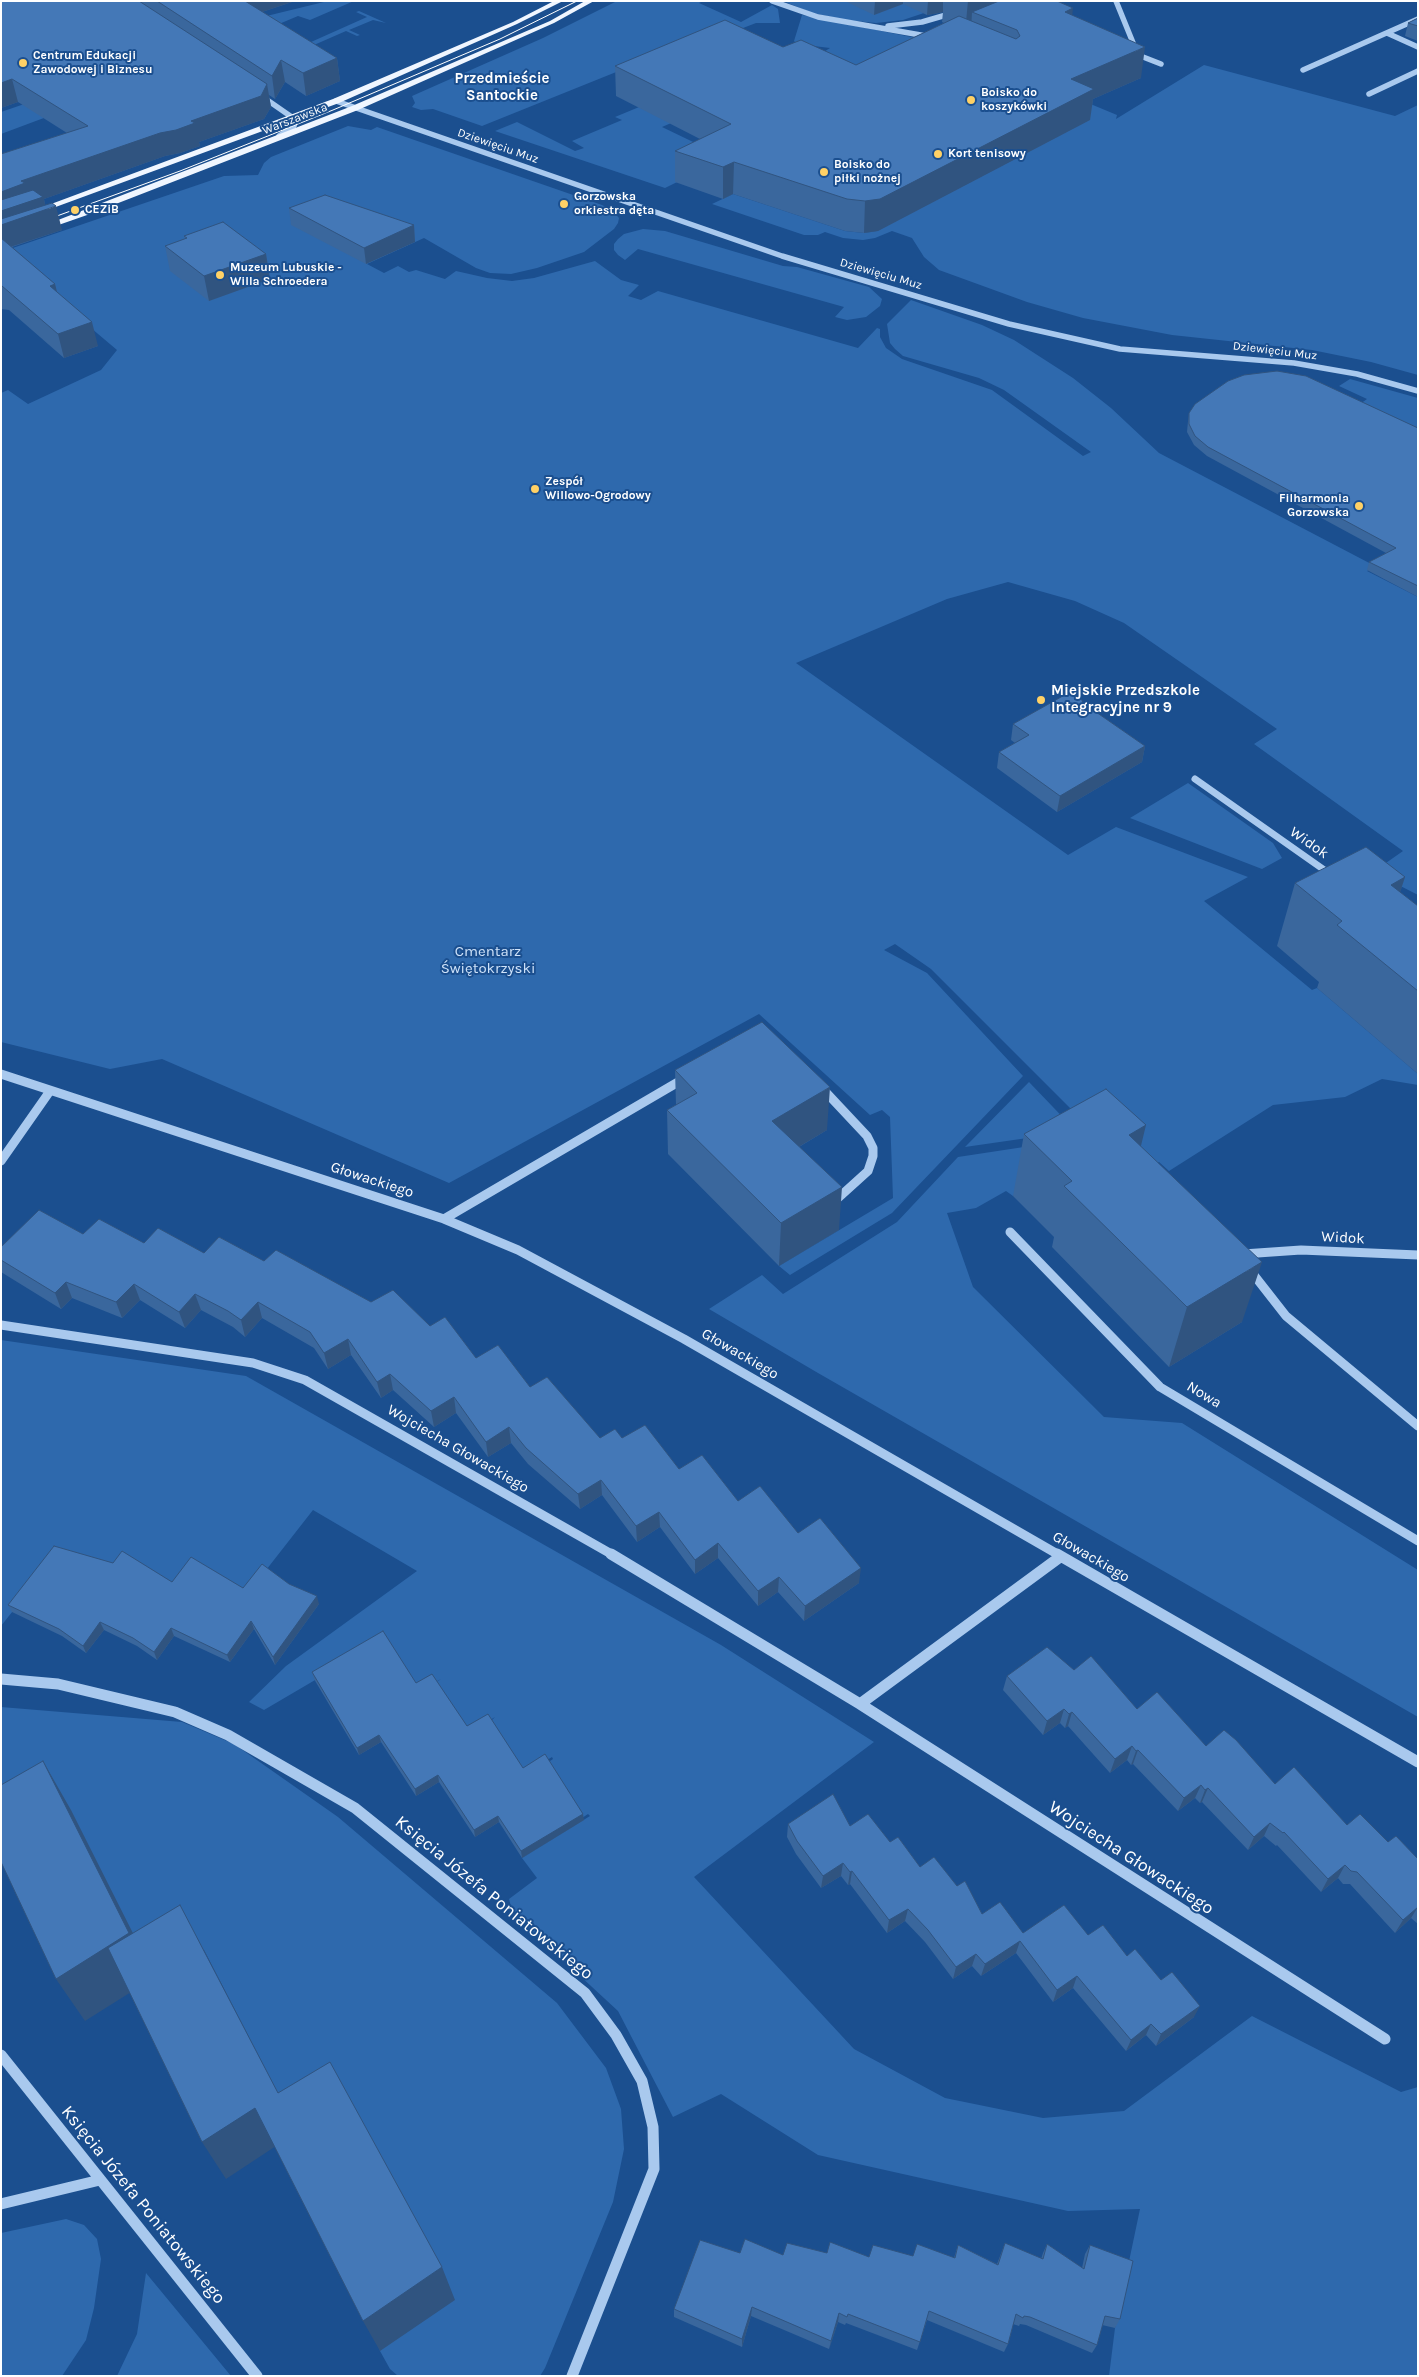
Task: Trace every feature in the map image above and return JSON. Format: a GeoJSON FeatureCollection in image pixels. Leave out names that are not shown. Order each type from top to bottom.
{"type":"FeatureCollection","features":[{"type":"Feature","properties":{"kind":"main road","name":"Warszawska"},"geometry":{"type":"LineString","coordinates":[[27,214],[336,101],[506,27],[560,1]]}},
{"type":"Feature","properties":{"kind":"main road","name":"Warszawska"},"geometry":{"type":"LineString","coordinates":[[37,230],[355,108],[552,22],[591,1]]}},
{"type":"Feature","properties":{"kind":"street"},"geometry":{"type":"LineString","coordinates":[[772,1],[818,17],[934,37]]}},
{"type":"Feature","properties":{"kind":"street"},"geometry":{"type":"LineString","coordinates":[[1116,1],[1138,55],[1161,64]]}},
{"type":"Feature","properties":{"kind":"street"},"geometry":{"type":"LineString","coordinates":[[878,28],[922,22],[957,11]]}},
{"type":"Feature","properties":{"kind":"street"},"geometry":{"type":"LineString","coordinates":[[1303,70],[1418,19]]}},
{"type":"Feature","properties":{"kind":"street"},"geometry":{"type":"LineString","coordinates":[[1387,33],[1418,47]]}},
{"type":"Feature","properties":{"kind":"street"},"geometry":{"type":"LineString","coordinates":[[1368,94],[1418,71]]}},
{"type":"Feature","properties":{"kind":"street"},"geometry":{"type":"LineString","coordinates":[[251,89],[293,116],[296,120],[294,126],[279,137],[263,144]]}},
{"type":"Feature","properties":{"kind":"street","name":"Dziewięciu Muz"},"geometry":{"type":"LineString","coordinates":[[336,101],[782,256],[1009,324],[1082,342],[1148,353],[1240,357],[1294,363],[1357,374],[1418,391]]}},
{"type":"Feature","properties":{"kind":"street","name":"Widok"},"geometry":{"type":"LineString","coordinates":[[1195,779],[1336,877]]}},
{"type":"Feature","properties":{"kind":"street","name":"Głowackiego"},"geometry":{"type":"LineString","coordinates":[[1,1074],[444,1219],[543,1262],[661,1326],[1418,1762]]}},
{"type":"Feature","properties":{"kind":"street"},"geometry":{"type":"LineString","coordinates":[[444,1219],[692,1075]]}},
{"type":"Feature","properties":{"kind":"street"},"geometry":{"type":"LineString","coordinates":[[813,1078],[867,1136],[872,1148],[873,1156],[868,1171],[837,1199]]}},
{"type":"Feature","properties":{"kind":"street"},"geometry":{"type":"LineString","coordinates":[[1,1161],[50,1091]]}},
{"type":"Feature","properties":{"kind":"street","name":"Nowa"},"geometry":{"type":"LineString","coordinates":[[1010,1232],[1160,1387],[1418,1541]]}},
{"type":"Feature","properties":{"kind":"street","name":"Widok"},"geometry":{"type":"LineString","coordinates":[[1418,1255],[1301,1250],[1235,1250],[1286,1316],[1418,1426]]}},
{"type":"Feature","properties":{"kind":"street","name":"Wojciecha Głowackiego"},"geometry":{"type":"LineString","coordinates":[[1,1325],[253,1363],[305,1380],[590,1541],[860,1704],[1385,2039]]}},
{"type":"Feature","properties":{"kind":"street"},"geometry":{"type":"LineString","coordinates":[[860,1704],[1060,1557]]}},
{"type":"Feature","properties":{"kind":"street","name":"Księcia Józefa Poniatowskiego"},"geometry":{"type":"LineString","coordinates":[[1,1679],[58,1684],[175,1712],[228,1735],[355,1808],[585,1993],[616,2036],[642,2081],[653,2127],[654,2169],[572,2376]]}},
{"type":"Feature","properties":{"kind":"street","name":"Księcia Józefa Poniatowskiego"},"geometry":{"type":"LineString","coordinates":[[1,2055],[256,2376]]}},
{"type":"Feature","properties":{"kind":"street"},"geometry":{"type":"LineString","coordinates":[[1,2204],[100,2180]]}},
{"type":"Feature","properties":{"kind":"green space"},"geometry":{"type":"Polygon","coordinates":[[[328,1],[354,1],[310,20],[298,16],[279,24],[246,21],[328,1]]]}},
{"type":"Feature","properties":{"kind":"green space"},"geometry":{"type":"Polygon","coordinates":[[[617,1],[703,1],[699,3],[741,22],[772,5],[778,9],[780,23],[756,23],[712,40],[656,56],[482,126],[433,109],[421,110],[412,107],[415,103],[412,96],[543,38],[617,1]]]}},
{"type":"Feature","properties":{"kind":"green space"},"geometry":{"type":"Polygon","coordinates":[[[783,1],[910,1],[924,13],[903,20],[876,23],[846,20],[812,13],[783,1]]]}},
{"type":"Feature","properties":{"kind":"green space"},"geometry":{"type":"Polygon","coordinates":[[[359,11],[386,23],[373,20],[349,30],[360,35],[357,36],[346,31],[314,45],[324,50],[322,51],[299,37],[311,42],[367,17],[356,12],[359,11]]]}},
{"type":"Feature","properties":{"kind":"green space"},"geometry":{"type":"Polygon","coordinates":[[[802,15],[946,44],[1117,115],[1116,119],[1204,65],[1395,116],[1418,105],[1418,375],[1371,362],[1312,350],[1172,335],[1083,318],[1027,302],[939,270],[924,257],[912,238],[892,231],[875,238],[863,240],[843,238],[825,232],[818,235],[804,235],[712,204],[733,194],[845,231],[864,233],[877,231],[1089,120],[726,158],[665,188],[495,131],[517,122],[575,151],[584,148],[572,141],[622,120],[615,117],[685,88],[717,103],[662,127],[714,152],[803,65],[830,48],[797,44],[794,41],[802,15]]]}},
{"type":"Feature","properties":{"kind":"green space"},"geometry":{"type":"Polygon","coordinates":[[[65,90],[84,103],[1,134],[1,112],[65,90]]]}},
{"type":"Feature","properties":{"kind":"green space","name":"Cmentarz Świętokrzyski"},"geometry":{"type":"Polygon","coordinates":[[[348,126],[371,130],[377,127],[602,205],[612,210],[619,218],[614,229],[584,252],[537,268],[511,274],[490,273],[476,268],[424,238],[367,264],[384,273],[398,266],[409,272],[416,270],[445,279],[456,271],[512,281],[534,278],[595,261],[621,280],[639,285],[628,296],[641,300],[658,291],[858,348],[877,328],[880,329],[880,337],[886,348],[902,359],[992,390],[1083,456],[1091,452],[1004,390],[979,378],[903,356],[890,343],[887,324],[911,300],[982,325],[1014,340],[1073,378],[1111,408],[1159,453],[1375,566],[1367,571],[1418,597],[1418,895],[1379,875],[1383,865],[1403,851],[1254,744],[1277,729],[1124,623],[1075,601],[1008,582],[947,599],[796,663],[1068,855],[1116,827],[1248,877],[1204,901],[1312,990],[1317,988],[1418,1074],[1418,1085],[1382,1079],[1345,1097],[1273,1105],[1169,1171],[1159,1162],[1137,1175],[931,969],[895,944],[884,950],[927,973],[1023,1076],[892,1213],[790,1275],[779,1266],[893,1198],[890,1117],[882,1110],[870,1115],[759,1014],[449,1183],[162,1059],[110,1069],[1,1042],[1,393],[8,390],[28,404],[101,370],[117,350],[1,252],[224,176],[258,175],[264,163],[271,157],[348,126]]]}},
{"type":"Feature","properties":{"kind":"green space"},"geometry":{"type":"Polygon","coordinates":[[[643,229],[665,231],[783,266],[797,267],[869,287],[882,299],[880,306],[866,317],[847,320],[835,317],[844,307],[638,249],[625,260],[618,255],[614,250],[614,244],[618,239],[624,234],[643,229]]]}},
{"type":"Feature","properties":{"kind":"green space"},"geometry":{"type":"Polygon","coordinates":[[[1350,379],[1418,398],[1418,430],[1360,404],[1367,399],[1339,386],[1350,379]]]}},
{"type":"Feature","properties":{"kind":"green space"},"geometry":{"type":"Polygon","coordinates":[[[1188,783],[1273,843],[1282,858],[1262,869],[1130,818],[1188,783]]]}},
{"type":"Feature","properties":{"kind":"green space"},"geometry":{"type":"Polygon","coordinates":[[[1029,1082],[1076,1131],[965,1147],[1029,1082]]]}},
{"type":"Feature","properties":{"kind":"green space"},"geometry":{"type":"Polygon","coordinates":[[[1083,1138],[1013,1196],[1006,1191],[976,1208],[947,1213],[973,1287],[1104,1417],[1182,1423],[1418,1570],[1418,1717],[709,1309],[762,1275],[783,1294],[897,1222],[958,1157],[1083,1138]]]}},
{"type":"Feature","properties":{"kind":"green space"},"geometry":{"type":"Polygon","coordinates":[[[1,1340],[246,1376],[721,1645],[874,1742],[694,1877],[854,2049],[945,2098],[1043,2118],[1124,2111],[1252,2016],[1401,2092],[1418,2087],[1418,2376],[1109,2376],[1115,2328],[1140,2209],[1068,2211],[818,2155],[721,2094],[673,2117],[618,2011],[513,1914],[509,1899],[537,1878],[522,1858],[590,1816],[588,1814],[582,1818],[547,1763],[553,1759],[552,1757],[524,1774],[490,1722],[495,1717],[469,1733],[435,1683],[441,1679],[414,1693],[385,1639],[264,1710],[249,1702],[286,1666],[417,1571],[313,1510],[245,1597],[175,1590],[111,1578],[58,1554],[1,1626],[1,1340]]]}},
{"type":"Feature","properties":{"kind":"green space"},"geometry":{"type":"Polygon","coordinates":[[[1,1707],[182,1722],[234,1744],[338,1817],[557,2003],[606,2068],[621,2109],[624,2149],[613,2202],[545,2368],[540,2376],[398,2376],[390,2369],[380,2351],[298,2132],[204,1950],[156,1979],[1,1850],[1,1707]]]}},
{"type":"Feature","properties":{"kind":"green space"},"geometry":{"type":"Polygon","coordinates":[[[66,2219],[84,2225],[97,2239],[101,2259],[94,2308],[86,2340],[62,2376],[1,2376],[1,2233],[66,2219]]]}},
{"type":"Feature","properties":{"kind":"green space"},"geometry":{"type":"Polygon","coordinates":[[[146,2273],[231,2376],[117,2376],[137,2334],[146,2273]]]}},
{"type":"Feature","properties":{"kind":"building"},"geometry":{"type":"Polygon","coordinates":[[[1,1],[139,1],[267,84],[261,96],[191,121],[195,123],[176,130],[160,133],[21,181],[25,183],[1,192],[1,154],[88,126],[12,79],[1,83],[1,1]]]}},
{"type":"Feature","properties":{"kind":"building"},"geometry":{"type":"Polygon","coordinates":[[[157,1],[245,1],[337,58],[303,73],[281,60],[272,76],[157,1]]]}},
{"type":"Feature","properties":{"kind":"building"},"geometry":{"type":"Polygon","coordinates":[[[999,1],[1057,1],[1073,8],[1065,12],[1145,47],[1071,79],[1094,89],[880,199],[865,201],[847,199],[734,162],[723,167],[675,151],[731,124],[615,66],[725,20],[783,47],[801,40],[856,65],[959,16],[1016,39],[1020,36],[1017,30],[972,12],[999,1]]]}},
{"type":"Feature","properties":{"kind":"building"},"geometry":{"type":"Polygon","coordinates":[[[1418,18],[1418,26],[1408,23],[1418,18]]]}},
{"type":"Feature","properties":{"kind":"building"},"geometry":{"type":"Polygon","coordinates":[[[33,190],[43,197],[1,211],[1,200],[33,190]]]}},
{"type":"Feature","properties":{"kind":"building"},"geometry":{"type":"Polygon","coordinates":[[[325,195],[414,225],[364,248],[289,208],[325,195]]]}},
{"type":"Feature","properties":{"kind":"building"},"geometry":{"type":"Polygon","coordinates":[[[52,203],[56,206],[1,225],[1,219],[52,203]]]}},
{"type":"Feature","properties":{"kind":"building"},"geometry":{"type":"Polygon","coordinates":[[[223,222],[266,254],[204,276],[165,246],[187,238],[184,236],[223,222]]]}},
{"type":"Feature","properties":{"kind":"building"},"geometry":{"type":"Polygon","coordinates":[[[1,238],[55,284],[50,286],[92,322],[58,334],[1,286],[1,238]]]}},
{"type":"Feature","properties":{"kind":"building","name":"Filharmonia Gorzowska"},"geometry":{"type":"Polygon","coordinates":[[[1277,371],[1306,376],[1418,428],[1418,586],[1369,562],[1396,548],[1208,447],[1195,436],[1189,424],[1189,413],[1195,404],[1228,381],[1244,375],[1277,371]]]}},
{"type":"Feature","properties":{"kind":"building"},"geometry":{"type":"Polygon","coordinates":[[[1077,688],[1083,703],[1145,746],[1060,796],[999,752],[1029,735],[1013,724],[1077,688]]]}},
{"type":"Feature","properties":{"kind":"building"},"geometry":{"type":"Polygon","coordinates":[[[1366,847],[1405,877],[1391,885],[1418,906],[1418,991],[1337,925],[1342,921],[1295,883],[1366,847]]]}},
{"type":"Feature","properties":{"kind":"building"},"geometry":{"type":"Polygon","coordinates":[[[762,1022],[830,1087],[772,1121],[842,1187],[781,1223],[667,1110],[697,1093],[675,1070],[762,1022]]]}},
{"type":"Feature","properties":{"kind":"building"},"geometry":{"type":"Polygon","coordinates":[[[1106,1089],[1146,1125],[1129,1135],[1262,1262],[1187,1307],[1064,1186],[1072,1181],[1024,1134],[1106,1089]]]}},
{"type":"Feature","properties":{"kind":"building"},"geometry":{"type":"Polygon","coordinates":[[[39,1210],[83,1234],[99,1219],[144,1243],[158,1228],[204,1253],[219,1237],[264,1261],[276,1250],[371,1302],[393,1290],[430,1326],[445,1317],[476,1358],[498,1345],[530,1387],[547,1377],[600,1438],[615,1429],[622,1438],[645,1425],[679,1469],[702,1455],[738,1501],[760,1486],[798,1533],[820,1518],[861,1568],[805,1606],[779,1577],[758,1591],[718,1543],[695,1560],[659,1512],[636,1526],[601,1480],[578,1494],[526,1448],[509,1427],[486,1442],[454,1397],[431,1411],[390,1374],[377,1382],[348,1339],[324,1353],[310,1332],[258,1302],[241,1320],[195,1294],[179,1312],[134,1284],[116,1302],[66,1282],[55,1293],[1,1260],[1,1247],[39,1210]]]}},
{"type":"Feature","properties":{"kind":"building"},"geometry":{"type":"Polygon","coordinates":[[[54,1546],[113,1563],[122,1551],[172,1582],[191,1557],[243,1588],[262,1564],[289,1584],[317,1596],[273,1657],[251,1621],[227,1655],[171,1628],[154,1652],[133,1638],[100,1622],[83,1646],[59,1629],[8,1605],[54,1546]]]}},
{"type":"Feature","properties":{"kind":"building"},"geometry":{"type":"Polygon","coordinates":[[[383,1631],[416,1683],[432,1674],[467,1726],[488,1714],[523,1768],[545,1754],[583,1814],[521,1851],[498,1816],[474,1830],[438,1775],[415,1789],[379,1735],[357,1748],[312,1672],[383,1631]]]}},
{"type":"Feature","properties":{"kind":"building"},"geometry":{"type":"Polygon","coordinates":[[[1047,1647],[1074,1670],[1091,1656],[1137,1709],[1157,1692],[1206,1746],[1224,1730],[1236,1740],[1275,1784],[1294,1767],[1347,1825],[1360,1814],[1388,1842],[1396,1836],[1418,1859],[1418,1907],[1403,1920],[1357,1872],[1351,1871],[1345,1865],[1328,1879],[1284,1832],[1270,1823],[1254,1837],[1208,1788],[1205,1790],[1201,1785],[1184,1798],[1132,1746],[1115,1759],[1072,1712],[1069,1714],[1064,1709],[1047,1721],[1007,1676],[1047,1647]]]}},
{"type":"Feature","properties":{"kind":"building"},"geometry":{"type":"Polygon","coordinates":[[[43,1761],[129,1933],[56,1979],[1,1862],[1,1785],[43,1761]]]}},
{"type":"Feature","properties":{"kind":"building"},"geometry":{"type":"Polygon","coordinates":[[[833,1794],[850,1826],[868,1814],[890,1842],[898,1837],[920,1867],[934,1857],[957,1886],[965,1881],[982,1914],[1000,1902],[1023,1933],[1064,1905],[1088,1935],[1103,1925],[1127,1956],[1135,1949],[1161,1980],[1172,1972],[1200,2006],[1161,2034],[1151,2024],[1131,2040],[1077,1976],[1057,1990],[1020,1941],[985,1964],[976,1954],[956,1967],[928,1930],[908,1909],[889,1920],[852,1871],[850,1872],[843,1863],[823,1876],[797,1841],[788,1824],[833,1794]]]}},
{"type":"Feature","properties":{"kind":"building"},"geometry":{"type":"Polygon","coordinates":[[[180,1905],[278,2093],[330,2062],[442,2267],[363,2321],[255,2108],[202,2142],[108,1948],[180,1905]]]}},
{"type":"Feature","properties":{"kind":"building"},"geometry":{"type":"Polygon","coordinates":[[[745,2239],[783,2255],[787,2243],[827,2253],[830,2242],[869,2257],[873,2245],[913,2256],[917,2244],[955,2258],[958,2245],[998,2265],[1005,2243],[1043,2259],[1047,2244],[1084,2269],[1090,2245],[1133,2261],[1120,2319],[1105,2316],[1097,2345],[1030,2317],[1024,2316],[1023,2318],[1016,2314],[1008,2344],[929,2311],[920,2342],[848,2314],[847,2317],[839,2313],[831,2341],[752,2307],[742,2339],[674,2309],[700,2240],[740,2253],[745,2239]]]}},
{"type":"Feature","properties":{"kind":"tram line"},"geometry":{"type":"LineString","coordinates":[[46,220],[180,171],[333,110],[500,39],[577,1]]}},
{"type":"Feature","properties":{"kind":"place","name":"Centrum Edukacji Zawodowej i Biznesu"},"geometry":{"type":"Point","coordinates":[23,63]}},
{"type":"Feature","properties":{"kind":"place","name":"Boisko do koszykówki"},"geometry":{"type":"Point","coordinates":[971,100]}},
{"type":"Feature","properties":{"kind":"place","name":"Kort tenisowy"},"geometry":{"type":"Point","coordinates":[938,154]}},
{"type":"Feature","properties":{"kind":"place","name":"Boisko do piłki nożnej"},"geometry":{"type":"Point","coordinates":[824,172]}},
{"type":"Feature","properties":{"kind":"place","name":"Gorzowska orkiestra dęta"},"geometry":{"type":"Point","coordinates":[564,204]}},
{"type":"Feature","properties":{"kind":"place","name":"CEZiB"},"geometry":{"type":"Point","coordinates":[75,210]}},
{"type":"Feature","properties":{"kind":"place","name":"Muzeum Lubuskie - Willa Schroedera"},"geometry":{"type":"Point","coordinates":[220,275]}},
{"type":"Feature","properties":{"kind":"place","name":"Zespół Willowo-Ogrodowy"},"geometry":{"type":"Point","coordinates":[535,489]}},
{"type":"Feature","properties":{"kind":"place","name":"Filharmonia Gorzowska"},"geometry":{"type":"Point","coordinates":[1359,506]}},
{"type":"Feature","properties":{"kind":"place","name":"Miejskie Przedszkole Integracyjne nr 9"},"geometry":{"type":"Point","coordinates":[1041,700]}},
{"type":"Feature","properties":{"kind":"district","name":"Przedmieście Santockie"},"geometry":{"type":"Point","coordinates":[502,88]}}]}
